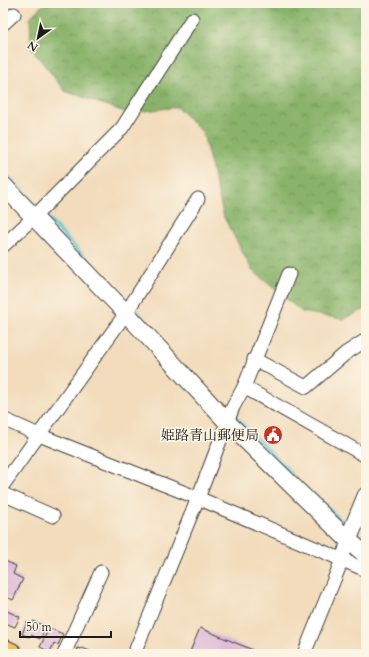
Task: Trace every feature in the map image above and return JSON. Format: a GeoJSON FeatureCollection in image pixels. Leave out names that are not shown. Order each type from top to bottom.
{"type":"FeatureCollection","features":[{"type":"Feature","properties":{"kind":"highway"},"geometry":{"type":"LineString","coordinates":[[3,650],[11,654]]}},
{"type":"Feature","properties":{"kind":"street"},"geometry":{"type":"LineString","coordinates":[[3,24],[14,14]]}},
{"type":"Feature","properties":{"kind":"street"},"geometry":{"type":"LineString","coordinates":[[3,246],[39,212],[122,128],[192,19]]}},
{"type":"Feature","properties":{"kind":"street"},"geometry":{"type":"LineString","coordinates":[[3,185],[39,212],[348,540],[366,555]]}},
{"type":"Feature","properties":{"kind":"street"},"geometry":{"type":"LineString","coordinates":[[3,486],[130,307],[198,199]]}},
{"type":"Feature","properties":{"kind":"street"},"geometry":{"type":"LineString","coordinates":[[134,654],[289,274]]}},
{"type":"Feature","properties":{"kind":"street"},"geometry":{"type":"LineString","coordinates":[[254,359],[306,387],[346,353],[366,340]]}},
{"type":"Feature","properties":{"kind":"street"},"geometry":{"type":"LineString","coordinates":[[244,387],[366,456]]}},
{"type":"Feature","properties":{"kind":"street"},"geometry":{"type":"LineString","coordinates":[[3,419],[39,435],[198,498],[366,570]]}},
{"type":"Feature","properties":{"kind":"street"},"geometry":{"type":"LineString","coordinates":[[3,494],[53,516]]}},
{"type":"Feature","properties":{"kind":"street"},"geometry":{"type":"LineString","coordinates":[[304,654],[366,496]]}},
{"type":"Feature","properties":{"kind":"street"},"geometry":{"type":"LineString","coordinates":[[64,654],[101,572]]}},
{"type":"Feature","properties":{"kind":"green space"},"geometry":{"type":"Polygon","coordinates":[[[45,3],[366,3],[366,309],[342,319],[302,312],[252,270],[224,217],[203,133],[177,107],[128,113],[65,91],[31,48],[30,17],[45,3]]]}},
{"type":"Feature","properties":{"kind":"building"},"geometry":{"type":"Polygon","coordinates":[[[3,560],[16,566],[13,574],[23,579],[13,600],[3,595],[3,560]]]}},
{"type":"Feature","properties":{"kind":"building"},"geometry":{"type":"Polygon","coordinates":[[[3,605],[7,607],[5,610],[20,617],[15,627],[3,622],[3,605]]]}},
{"type":"Feature","properties":{"kind":"building"},"geometry":{"type":"Polygon","coordinates":[[[33,621],[46,627],[40,639],[31,635],[29,637],[22,634],[27,622],[32,624],[33,621]]]}},
{"type":"Feature","properties":{"kind":"building"},"geometry":{"type":"Polygon","coordinates":[[[49,628],[63,634],[58,645],[54,643],[50,652],[40,647],[49,628]]]}},
{"type":"Feature","properties":{"kind":"building"},"geometry":{"type":"Polygon","coordinates":[[[200,628],[253,650],[252,654],[189,654],[200,628]]]}},
{"type":"Feature","properties":{"kind":"building"},"geometry":{"type":"Polygon","coordinates":[[[78,648],[90,651],[89,654],[76,654],[78,648]]]}},
{"type":"Feature","properties":{"kind":"waterway"},"geometry":{"type":"LineString","coordinates":[[3,172],[38,208]]}},
{"type":"Feature","properties":{"kind":"waterway"},"geometry":{"type":"LineString","coordinates":[[42,213],[128,302]]}},
{"type":"Feature","properties":{"kind":"waterway"},"geometry":{"type":"LineString","coordinates":[[133,308],[148,324]]}},
{"type":"Feature","properties":{"kind":"waterway"},"geometry":{"type":"LineString","coordinates":[[233,415],[291,473]]}},
{"type":"Feature","properties":{"kind":"waterway"},"geometry":{"type":"LineString","coordinates":[[314,495],[348,526]]}},
{"type":"Feature","properties":{"kind":"waterway"},"geometry":{"type":"LineString","coordinates":[[356,532],[366,540]]}},
{"type":"Feature","properties":{"kind":"place","name":"姫路青山郵便局"},"geometry":{"type":"Point","coordinates":[273,435]}}]}
